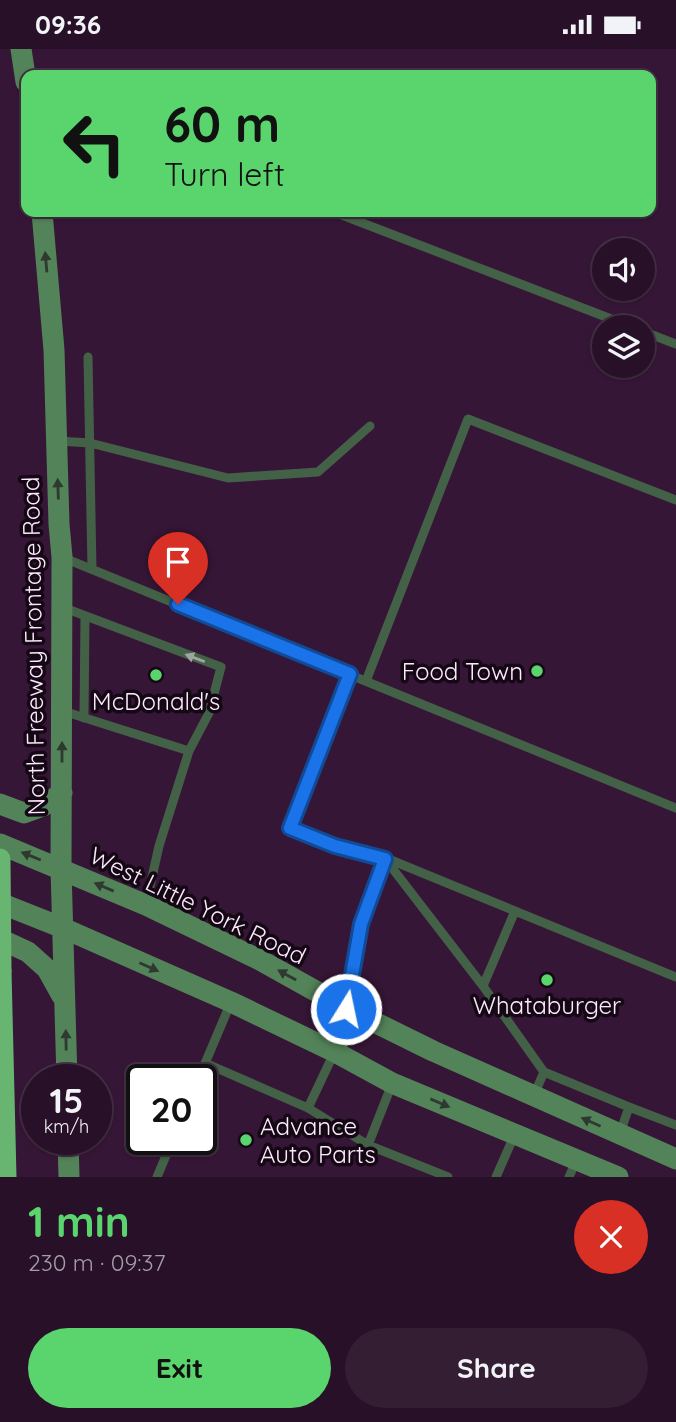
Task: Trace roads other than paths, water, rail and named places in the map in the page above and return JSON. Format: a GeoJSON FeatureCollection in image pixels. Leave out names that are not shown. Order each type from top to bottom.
{"type":"FeatureCollection","features":[{"type":"Feature","properties":{"kind":"highway"},"geometry":{"type":"LineString","coordinates":[[0,859],[6,1177]]}},
{"type":"Feature","properties":{"kind":"main road"},"geometry":{"type":"LineString","coordinates":[[20,49],[24,70]]}},
{"type":"Feature","properties":{"kind":"main road","name":"North Freeway Frontage Road"},"geometry":{"type":"LineString","coordinates":[[42,217],[54,350],[62,557],[61,869],[67,1064]]}},
{"type":"Feature","properties":{"kind":"main road"},"geometry":{"type":"LineString","coordinates":[[0,804],[24,813],[43,806],[62,793]]}},
{"type":"Feature","properties":{"kind":"main road","name":"West Little York Road"},"geometry":{"type":"LineString","coordinates":[[0,844],[146,905],[260,960],[346,1009],[433,1051],[676,1159]]}},
{"type":"Feature","properties":{"kind":"main road"},"geometry":{"type":"LineString","coordinates":[[0,903],[230,1002],[335,1052],[392,1083],[514,1134],[573,1168],[618,1177]]}},
{"type":"Feature","properties":{"kind":"main road"},"geometry":{"type":"LineString","coordinates":[[0,939],[28,952],[47,969],[65,1000]]}},
{"type":"Feature","properties":{"kind":"main road"},"geometry":{"type":"LineString","coordinates":[[335,1052],[346,1009]]}},
{"type":"Feature","properties":{"kind":"main road"},"geometry":{"type":"LineString","coordinates":[[68,1155],[69,1177]]}},
{"type":"Feature","properties":{"kind":"lane"},"geometry":{"type":"LineString","coordinates":[[347,217],[601,315]]}},
{"type":"Feature","properties":{"kind":"lane"},"geometry":{"type":"LineString","coordinates":[[655,336],[676,344]]}},
{"type":"Feature","properties":{"kind":"lane"},"geometry":{"type":"LineString","coordinates":[[88,357],[92,569]]}},
{"type":"Feature","properties":{"kind":"lane"},"geometry":{"type":"LineString","coordinates":[[366,681],[468,419],[676,500]]}},
{"type":"Feature","properties":{"kind":"lane"},"geometry":{"type":"LineString","coordinates":[[56,440],[90,443],[228,478],[318,472],[370,426]]}},
{"type":"Feature","properties":{"kind":"lane"},"geometry":{"type":"LineString","coordinates":[[62,557],[676,808]]}},
{"type":"Feature","properties":{"kind":"lane"},"geometry":{"type":"LineString","coordinates":[[62,607],[221,667],[209,713],[189,751],[159,846],[146,905]]}},
{"type":"Feature","properties":{"kind":"lane"},"geometry":{"type":"LineString","coordinates":[[84,718],[85,616]]}},
{"type":"Feature","properties":{"kind":"lane"},"geometry":{"type":"LineString","coordinates":[[350,674],[290,828],[335,846],[385,859],[676,977]]}},
{"type":"Feature","properties":{"kind":"lane"},"geometry":{"type":"LineString","coordinates":[[62,711],[189,751]]}},
{"type":"Feature","properties":{"kind":"lane"},"geometry":{"type":"LineString","coordinates":[[385,859],[484,986],[544,1072],[676,1125]]}},
{"type":"Feature","properties":{"kind":"lane"},"geometry":{"type":"LineString","coordinates":[[346,1009],[361,924],[385,859]]}},
{"type":"Feature","properties":{"kind":"lane"},"geometry":{"type":"LineString","coordinates":[[484,986],[515,911]]}},
{"type":"Feature","properties":{"kind":"lane"},"geometry":{"type":"LineString","coordinates":[[230,1002],[205,1063],[308,1108],[368,1145],[449,1177]]}},
{"type":"Feature","properties":{"kind":"lane"},"geometry":{"type":"LineString","coordinates":[[308,1108],[335,1052]]}},
{"type":"Feature","properties":{"kind":"lane"},"geometry":{"type":"LineString","coordinates":[[533,1096],[544,1072]]}},
{"type":"Feature","properties":{"kind":"lane"},"geometry":{"type":"LineString","coordinates":[[368,1145],[392,1083]]}},
{"type":"Feature","properties":{"kind":"lane"},"geometry":{"type":"LineString","coordinates":[[619,1134],[629,1107]]}},
{"type":"Feature","properties":{"kind":"lane"},"geometry":{"type":"LineString","coordinates":[[496,1177],[514,1134]]}},
{"type":"Feature","properties":{"kind":"lane"},"geometry":{"type":"LineString","coordinates":[[157,1177],[166,1155]]}},
{"type":"Feature","properties":{"kind":"place","name":"Food Town"},"geometry":{"type":"Point","coordinates":[537,671]}},
{"type":"Feature","properties":{"kind":"place","name":"McDonald's"},"geometry":{"type":"Point","coordinates":[156,675]}},
{"type":"Feature","properties":{"kind":"place","name":"Whataburger"},"geometry":{"type":"Point","coordinates":[547,980]}},
{"type":"Feature","properties":{"kind":"place","name":"Advance Auto Parts"},"geometry":{"type":"Point","coordinates":[246,1140]}}]}
